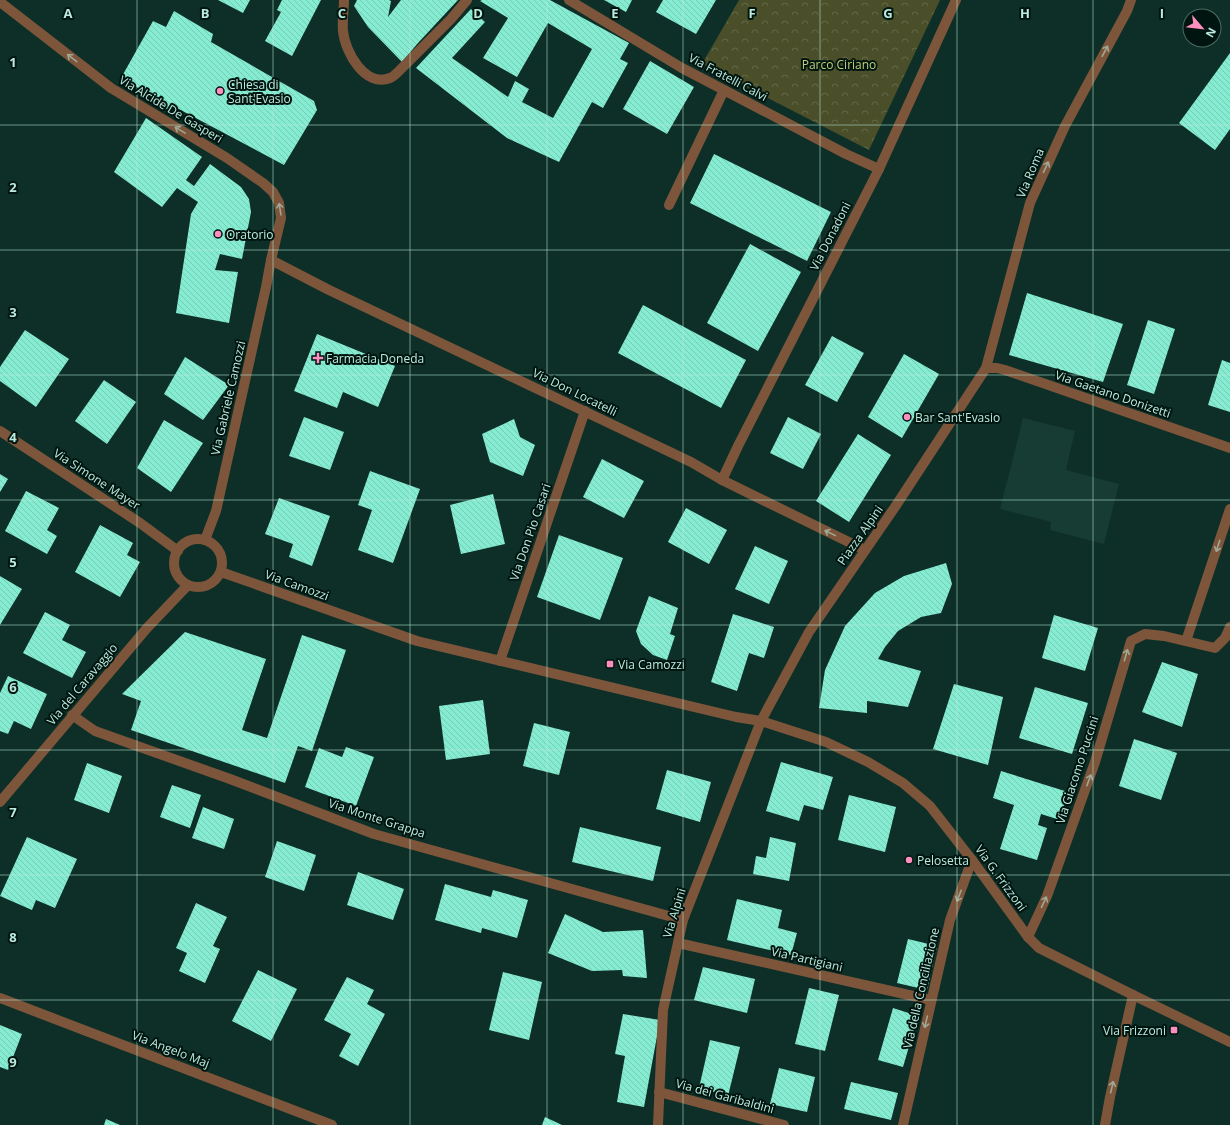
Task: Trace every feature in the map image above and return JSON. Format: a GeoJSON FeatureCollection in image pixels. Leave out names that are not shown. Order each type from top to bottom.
{"type":"FeatureCollection","features":[{"type":"Feature","properties":{"kind":"street"},"geometry":{"type":"LineString","coordinates":[[344,0],[343,32],[351,57],[368,76],[379,79],[390,78],[398,72],[451,19],[467,0]]}},
{"type":"Feature","properties":{"kind":"street","name":"Via Fratelli Calvi"},"geometry":{"type":"LineString","coordinates":[[569,0],[682,68],[846,154],[878,169]]}},
{"type":"Feature","properties":{"kind":"street","name":"Via Donadoni"},"geometry":{"type":"LineString","coordinates":[[722,480],[878,169],[956,0]]}},
{"type":"Feature","properties":{"kind":"street","name":"Via Roma"},"geometry":{"type":"LineString","coordinates":[[986,368],[1030,203],[1065,126],[1127,11],[1130,0]]}},
{"type":"Feature","properties":{"kind":"street","name":"Via Alcide De Gasperi"},"geometry":{"type":"LineString","coordinates":[[0,2],[111,88],[227,158],[263,183],[273,192],[279,203],[281,218],[271,260]]}},
{"type":"Feature","properties":{"kind":"street"},"geometry":{"type":"LineString","coordinates":[[669,206],[724,90]]}},
{"type":"Feature","properties":{"kind":"street","name":"Via Don Locatelli"},"geometry":{"type":"LineString","coordinates":[[271,260],[330,290],[691,462],[722,480],[865,550]]}},
{"type":"Feature","properties":{"kind":"street","name":"Via Gabriele Camozzi"},"geometry":{"type":"LineString","coordinates":[[205,540],[216,511],[271,260]]}},
{"type":"Feature","properties":{"kind":"street","name":"Via Gaetano Donizetti"},"geometry":{"type":"LineString","coordinates":[[986,368],[1005,370],[1230,448]]}},
{"type":"Feature","properties":{"kind":"street","name":"Piazza Alpini"},"geometry":{"type":"LineString","coordinates":[[761,721],[809,632],[986,368]]}},
{"type":"Feature","properties":{"kind":"street","name":"Via Don Pio Casari"},"geometry":{"type":"LineString","coordinates":[[500,661],[585,411]]}},
{"type":"Feature","properties":{"kind":"street","name":"Via Simone Mayer"},"geometry":{"type":"LineString","coordinates":[[0,431],[140,523],[178,550]]}},
{"type":"Feature","properties":{"kind":"street"},"geometry":{"type":"LineString","coordinates":[[1230,509],[1186,641],[1215,648],[1225,638],[1230,627]]}},
{"type":"Feature","properties":{"kind":"street"},"geometry":{"type":"LineString","coordinates":[[198,539],[205,540],[214,545],[220,552],[222,562],[221,572],[216,580],[207,586],[198,587],[188,585],[180,579],[175,570],[174,560],[178,550],[183,545],[198,539]]}},
{"type":"Feature","properties":{"kind":"street","name":"Via Camozzi"},"geometry":{"type":"LineString","coordinates":[[221,572],[417,641],[736,717],[761,721]]}},
{"type":"Feature","properties":{"kind":"street","name":"Via del Caravaggio"},"geometry":{"type":"LineString","coordinates":[[0,802],[147,628],[188,585]]}},
{"type":"Feature","properties":{"kind":"street","name":"Via Giacomo Puccini"},"geometry":{"type":"LineString","coordinates":[[1028,937],[1047,896],[1095,762],[1131,641],[1145,634],[1164,636],[1186,641]]}},
{"type":"Feature","properties":{"kind":"street","name":"Via Monte Grappa"},"geometry":{"type":"LineString","coordinates":[[72,715],[95,731],[374,834],[683,920]]}},
{"type":"Feature","properties":{"kind":"street","name":"Via G. Frizzoni"},"geometry":{"type":"LineString","coordinates":[[761,721],[826,742],[868,762],[903,783],[930,806],[972,860],[1028,937],[1039,948],[1133,996],[1230,1042]]}},
{"type":"Feature","properties":{"kind":"street","name":"Via Alpini"},"geometry":{"type":"LineString","coordinates":[[658,1125],[663,1010],[683,920],[761,721]]}},
{"type":"Feature","properties":{"kind":"street","name":"Via della Conciliazione"},"geometry":{"type":"LineString","coordinates":[[902,1125],[950,920],[972,860]]}},
{"type":"Feature","properties":{"kind":"street","name":"Via Partigiani"},"geometry":{"type":"LineString","coordinates":[[678,943],[931,1000]]}},
{"type":"Feature","properties":{"kind":"street"},"geometry":{"type":"LineString","coordinates":[[1105,1125],[1133,996]]}},
{"type":"Feature","properties":{"kind":"street","name":"Via Angelo Maj"},"geometry":{"type":"LineString","coordinates":[[0,998],[332,1125]]}},
{"type":"Feature","properties":{"kind":"street","name":"Via dei Garibaldini"},"geometry":{"type":"LineString","coordinates":[[659,1092],[784,1125]]}},
{"type":"Feature","properties":{"kind":"shaded area"},"geometry":{"type":"Polygon","coordinates":[[[1023,418],[1075,431],[1066,470],[1119,484],[1104,544],[1050,530],[1051,522],[1000,509],[1023,418]]]}},
{"type":"Feature","properties":{"kind":"green space","name":"Parco Ciriano"},"geometry":{"type":"Polygon","coordinates":[[[739,0],[940,0],[869,150],[702,64],[739,0]]]}},
{"type":"Feature","properties":{"kind":"building"},"geometry":{"type":"Polygon","coordinates":[[[218,0],[250,0],[243,13],[218,0]]]}},
{"type":"Feature","properties":{"kind":"building"},"geometry":{"type":"Polygon","coordinates":[[[282,0],[321,0],[292,56],[265,41],[281,12],[277,10],[282,0]]]}},
{"type":"Feature","properties":{"kind":"building"},"geometry":{"type":"Polygon","coordinates":[[[357,0],[391,1],[388,17],[401,0],[458,0],[402,62],[368,27],[354,6],[357,0]]]}},
{"type":"Feature","properties":{"kind":"building"},"geometry":{"type":"Polygon","coordinates":[[[550,0],[629,43],[620,59],[628,63],[603,108],[592,102],[559,162],[507,138],[416,68],[471,9],[485,22],[452,58],[508,97],[515,81],[529,89],[522,102],[553,118],[592,49],[548,23],[517,77],[483,58],[508,18],[480,1],[550,0]]]}},
{"type":"Feature","properties":{"kind":"building"},"geometry":{"type":"Polygon","coordinates":[[[604,0],[632,0],[626,12],[604,0]]]}},
{"type":"Feature","properties":{"kind":"building"},"geometry":{"type":"Polygon","coordinates":[[[663,0],[716,0],[696,34],[656,12],[663,0]]]}},
{"type":"Feature","properties":{"kind":"building","name":"Chiesa di Sant'Evasio"},"geometry":{"type":"Polygon","coordinates":[[[174,11],[213,34],[211,42],[314,101],[317,110],[284,165],[175,107],[168,110],[130,82],[121,78],[153,21],[166,27],[174,11]]]}},
{"type":"Feature","properties":{"kind":"building"},"geometry":{"type":"Polygon","coordinates":[[[1230,53],[1230,129],[1215,150],[1179,123],[1230,53]]]}},
{"type":"Feature","properties":{"kind":"building"},"geometry":{"type":"Polygon","coordinates":[[[650,61],[694,87],[667,134],[623,109],[650,61]]]}},
{"type":"Feature","properties":{"kind":"building","name":"Oratorio"},"geometry":{"type":"Polygon","coordinates":[[[146,118],[202,157],[186,180],[194,186],[210,164],[241,187],[249,199],[251,212],[242,259],[220,254],[215,270],[238,272],[229,323],[176,313],[191,214],[198,202],[177,188],[162,207],[114,172],[146,118]]]}},
{"type":"Feature","properties":{"kind":"building"},"geometry":{"type":"Polygon","coordinates":[[[714,154],[831,212],[807,261],[690,203],[714,154]]]}},
{"type":"Feature","properties":{"kind":"building"},"geometry":{"type":"Polygon","coordinates":[[[750,244],[801,272],[758,351],[707,323],[750,244]]]}},
{"type":"Feature","properties":{"kind":"building"},"geometry":{"type":"Polygon","coordinates":[[[1027,293],[1123,324],[1103,382],[1009,355],[1027,293]]]}},
{"type":"Feature","properties":{"kind":"building"},"geometry":{"type":"Polygon","coordinates":[[[643,305],[746,360],[721,408],[618,353],[643,305]]]}},
{"type":"Feature","properties":{"kind":"building"},"geometry":{"type":"Polygon","coordinates":[[[1148,320],[1175,329],[1154,394],[1127,385],[1148,320]]]}},
{"type":"Feature","properties":{"kind":"building"},"geometry":{"type":"Polygon","coordinates":[[[25,330],[69,359],[36,407],[0,381],[0,367],[25,330]]]}},
{"type":"Feature","properties":{"kind":"building"},"geometry":{"type":"Polygon","coordinates":[[[317,334],[395,366],[378,407],[343,392],[337,408],[294,391],[317,334]]]}},
{"type":"Feature","properties":{"kind":"building"},"geometry":{"type":"Polygon","coordinates":[[[832,336],[864,353],[837,402],[805,385],[832,336]]]}},
{"type":"Feature","properties":{"kind":"building"},"geometry":{"type":"Polygon","coordinates":[[[904,354],[939,374],[902,438],[868,417],[904,354]]]}},
{"type":"Feature","properties":{"kind":"building"},"geometry":{"type":"Polygon","coordinates":[[[185,357],[229,385],[203,420],[164,394],[185,357]]]}},
{"type":"Feature","properties":{"kind":"building"},"geometry":{"type":"Polygon","coordinates":[[[1222,360],[1230,363],[1230,412],[1208,405],[1222,360]]]}},
{"type":"Feature","properties":{"kind":"building"},"geometry":{"type":"Polygon","coordinates":[[[104,380],[136,402],[107,444],[75,421],[104,380]]]}},
{"type":"Feature","properties":{"kind":"building"},"geometry":{"type":"Polygon","coordinates":[[[304,417],[344,432],[330,470],[289,456],[304,417]]]}},
{"type":"Feature","properties":{"kind":"building"},"geometry":{"type":"Polygon","coordinates":[[[788,417],[821,434],[803,469],[770,453],[788,417]]]}},
{"type":"Feature","properties":{"kind":"building"},"geometry":{"type":"Polygon","coordinates":[[[514,419],[520,437],[535,445],[523,476],[490,462],[482,434],[514,419]]]}},
{"type":"Feature","properties":{"kind":"building"},"geometry":{"type":"Polygon","coordinates":[[[164,420],[203,443],[171,492],[137,468],[164,420]]]}},
{"type":"Feature","properties":{"kind":"building"},"geometry":{"type":"Polygon","coordinates":[[[858,434],[891,455],[849,522],[816,501],[858,434]]]}},
{"type":"Feature","properties":{"kind":"building"},"geometry":{"type":"Polygon","coordinates":[[[602,459],[644,481],[624,518],[583,497],[602,459]]]}},
{"type":"Feature","properties":{"kind":"building"},"geometry":{"type":"Polygon","coordinates":[[[370,471],[420,489],[393,563],[358,550],[372,510],[358,505],[370,471]]]}},
{"type":"Feature","properties":{"kind":"building"},"geometry":{"type":"Polygon","coordinates":[[[0,474],[8,479],[0,492],[0,474]]]}},
{"type":"Feature","properties":{"kind":"building"},"geometry":{"type":"Polygon","coordinates":[[[26,491],[59,508],[47,530],[57,536],[47,554],[5,531],[26,491]]]}},
{"type":"Feature","properties":{"kind":"building"},"geometry":{"type":"Polygon","coordinates":[[[493,494],[505,544],[461,554],[450,505],[493,494]]]}},
{"type":"Feature","properties":{"kind":"building"},"geometry":{"type":"Polygon","coordinates":[[[279,498],[330,516],[312,566],[289,557],[293,544],[265,534],[279,498]]]}},
{"type":"Feature","properties":{"kind":"building"},"geometry":{"type":"Polygon","coordinates":[[[686,508],[727,530],[709,564],[668,542],[686,508]]]}},
{"type":"Feature","properties":{"kind":"building"},"geometry":{"type":"Polygon","coordinates":[[[100,525],[133,543],[127,555],[140,562],[120,597],[75,572],[100,525]]]}},
{"type":"Feature","properties":{"kind":"building"},"geometry":{"type":"Polygon","coordinates":[[[559,535],[623,558],[600,620],[537,597],[559,535]]]}},
{"type":"Feature","properties":{"kind":"building"},"geometry":{"type":"Polygon","coordinates":[[[755,546],[788,561],[769,604],[735,589],[755,546]]]}},
{"type":"Feature","properties":{"kind":"building"},"geometry":{"type":"Polygon","coordinates":[[[946,563],[952,584],[941,613],[921,617],[898,631],[885,647],[878,659],[921,671],[908,707],[867,701],[867,713],[819,708],[825,670],[845,626],[875,593],[904,576],[946,563]]]}},
{"type":"Feature","properties":{"kind":"building"},"geometry":{"type":"Polygon","coordinates":[[[0,576],[22,589],[0,625],[0,576]]]}},
{"type":"Feature","properties":{"kind":"building"},"geometry":{"type":"Polygon","coordinates":[[[649,596],[678,608],[670,634],[675,636],[667,660],[653,655],[641,644],[636,631],[649,596]]]}},
{"type":"Feature","properties":{"kind":"building"},"geometry":{"type":"Polygon","coordinates":[[[45,612],[70,625],[62,640],[86,652],[72,678],[23,653],[45,612]]]}},
{"type":"Feature","properties":{"kind":"building"},"geometry":{"type":"Polygon","coordinates":[[[733,614],[774,627],[764,658],[749,653],[737,691],[711,682],[733,614]]]}},
{"type":"Feature","properties":{"kind":"building"},"geometry":{"type":"Polygon","coordinates":[[[1054,615],[1098,628],[1085,671],[1042,658],[1054,615]]]}},
{"type":"Feature","properties":{"kind":"building"},"geometry":{"type":"Polygon","coordinates":[[[185,632],[266,659],[242,730],[267,738],[302,635],[346,650],[312,751],[298,746],[285,783],[131,730],[141,701],[122,694],[185,632]]]}},
{"type":"Feature","properties":{"kind":"building"},"geometry":{"type":"Polygon","coordinates":[[[1162,662],[1198,674],[1182,727],[1142,712],[1162,662]]]}},
{"type":"Feature","properties":{"kind":"building"},"geometry":{"type":"Polygon","coordinates":[[[8,676],[47,694],[31,729],[14,721],[8,734],[0,731],[0,693],[8,676]]]}},
{"type":"Feature","properties":{"kind":"building"},"geometry":{"type":"Polygon","coordinates":[[[954,684],[1003,697],[988,765],[933,749],[954,684]]]}},
{"type":"Feature","properties":{"kind":"building"},"geometry":{"type":"Polygon","coordinates":[[[1035,687],[1088,703],[1072,754],[1019,738],[1035,687]]]}},
{"type":"Feature","properties":{"kind":"building"},"geometry":{"type":"Polygon","coordinates":[[[483,700],[490,754],[446,760],[439,706],[483,700]]]}},
{"type":"Feature","properties":{"kind":"building"},"geometry":{"type":"Polygon","coordinates":[[[534,723],[570,732],[559,775],[523,766],[534,723]]]}},
{"type":"Feature","properties":{"kind":"building"},"geometry":{"type":"Polygon","coordinates":[[[1134,739],[1177,753],[1161,800],[1119,786],[1134,739]]]}},
{"type":"Feature","properties":{"kind":"building"},"geometry":{"type":"Polygon","coordinates":[[[346,747],[374,757],[356,806],[305,787],[319,748],[342,757],[346,747]]]}},
{"type":"Feature","properties":{"kind":"building"},"geometry":{"type":"Polygon","coordinates":[[[781,762],[833,777],[823,810],[804,805],[799,821],[766,811],[781,762]]]}},
{"type":"Feature","properties":{"kind":"building"},"geometry":{"type":"Polygon","coordinates":[[[87,763],[122,776],[109,813],[74,800],[87,763]]]}},
{"type":"Feature","properties":{"kind":"building"},"geometry":{"type":"Polygon","coordinates":[[[667,770],[711,782],[700,822],[656,809],[667,770]]]}},
{"type":"Feature","properties":{"kind":"building"},"geometry":{"type":"Polygon","coordinates":[[[1001,771],[1068,792],[1060,820],[1041,814],[1038,825],[1047,828],[1037,860],[1000,849],[1014,805],[993,798],[1001,771]]]}},
{"type":"Feature","properties":{"kind":"building"},"geometry":{"type":"Polygon","coordinates":[[[172,785],[201,795],[190,828],[160,817],[172,785]]]}},
{"type":"Feature","properties":{"kind":"building"},"geometry":{"type":"Polygon","coordinates":[[[849,795],[896,807],[885,852],[838,840],[849,795]]]}},
{"type":"Feature","properties":{"kind":"building"},"geometry":{"type":"Polygon","coordinates":[[[203,807],[234,819],[224,849],[192,838],[203,807]]]}},
{"type":"Feature","properties":{"kind":"building"},"geometry":{"type":"Polygon","coordinates":[[[580,827],[661,847],[653,881],[572,862],[580,827]]]}},
{"type":"Feature","properties":{"kind":"building"},"geometry":{"type":"Polygon","coordinates":[[[27,837],[77,859],[55,908],[36,900],[32,910],[0,896],[27,837]]]}},
{"type":"Feature","properties":{"kind":"building"},"geometry":{"type":"Polygon","coordinates":[[[770,837],[796,843],[789,881],[753,874],[756,856],[766,858],[770,837]]]}},
{"type":"Feature","properties":{"kind":"building"},"geometry":{"type":"Polygon","coordinates":[[[277,841],[316,855],[304,891],[265,877],[277,841]]]}},
{"type":"Feature","properties":{"kind":"building"},"geometry":{"type":"Polygon","coordinates":[[[358,872],[404,889],[393,920],[347,905],[358,872]]]}},
{"type":"Feature","properties":{"kind":"building"},"geometry":{"type":"Polygon","coordinates":[[[445,884],[491,897],[493,890],[528,900],[517,938],[482,928],[481,933],[435,920],[445,884]]]}},
{"type":"Feature","properties":{"kind":"building"},"geometry":{"type":"Polygon","coordinates":[[[737,899],[782,910],[778,928],[797,933],[791,955],[727,940],[737,899]]]}},
{"type":"Feature","properties":{"kind":"building"},"geometry":{"type":"Polygon","coordinates":[[[196,903],[227,917],[213,946],[220,949],[205,983],[179,971],[187,953],[176,948],[196,903]]]}},
{"type":"Feature","properties":{"kind":"building"},"geometry":{"type":"Polygon","coordinates":[[[565,914],[603,932],[643,930],[647,978],[623,976],[622,970],[592,971],[548,953],[565,914]]]}},
{"type":"Feature","properties":{"kind":"building"},"geometry":{"type":"Polygon","coordinates":[[[908,939],[937,946],[927,990],[897,983],[908,939]]]}},
{"type":"Feature","properties":{"kind":"building"},"geometry":{"type":"Polygon","coordinates":[[[703,967],[755,979],[747,1013],[694,1000],[703,967]]]}},
{"type":"Feature","properties":{"kind":"building"},"geometry":{"type":"Polygon","coordinates":[[[258,970],[297,989],[271,1041],[232,1021],[258,970]]]}},
{"type":"Feature","properties":{"kind":"building"},"geometry":{"type":"Polygon","coordinates":[[[503,972],[542,982],[529,1040],[489,1030],[503,972]]]}},
{"type":"Feature","properties":{"kind":"building"},"geometry":{"type":"Polygon","coordinates":[[[347,977],[374,990],[367,1004],[385,1014],[358,1066],[339,1056],[351,1034],[324,1020],[347,977]]]}},
{"type":"Feature","properties":{"kind":"building"},"geometry":{"type":"Polygon","coordinates":[[[809,988],[839,995],[825,1051],[795,1044],[809,988]]]}},
{"type":"Feature","properties":{"kind":"building"},"geometry":{"type":"Polygon","coordinates":[[[893,1008],[918,1016],[903,1067],[878,1060],[893,1008]]]}},
{"type":"Feature","properties":{"kind":"building"},"geometry":{"type":"Polygon","coordinates":[[[623,1014],[660,1020],[644,1107],[617,1102],[625,1056],[615,1054],[623,1014]]]}},
{"type":"Feature","properties":{"kind":"building"},"geometry":{"type":"Polygon","coordinates":[[[0,1025],[22,1034],[8,1070],[0,1067],[0,1025]]]}},
{"type":"Feature","properties":{"kind":"building"},"geometry":{"type":"Polygon","coordinates":[[[710,1040],[740,1047],[728,1096],[699,1088],[710,1040]]]}},
{"type":"Feature","properties":{"kind":"building"},"geometry":{"type":"Polygon","coordinates":[[[779,1068],[815,1077],[807,1112],[770,1104],[779,1068]]]}},
{"type":"Feature","properties":{"kind":"building"},"geometry":{"type":"Polygon","coordinates":[[[851,1082],[898,1093],[891,1120],[844,1109],[851,1082]]]}},
{"type":"Feature","properties":{"kind":"building"},"geometry":{"type":"Polygon","coordinates":[[[545,1117],[562,1125],[542,1125],[545,1117]]]}},
{"type":"Feature","properties":{"kind":"building"},"geometry":{"type":"Polygon","coordinates":[[[106,1119],[120,1125],[104,1125],[106,1119]]]}},
{"type":"Feature","properties":{"kind":"place","name":"Chiesa di Sant'Evasio"},"geometry":{"type":"Point","coordinates":[220,91]}},
{"type":"Feature","properties":{"kind":"place","name":"Oratorio"},"geometry":{"type":"Point","coordinates":[218,234]}},
{"type":"Feature","properties":{"kind":"place","name":"Farmacia Doneda"},"geometry":{"type":"Point","coordinates":[318,358]}},
{"type":"Feature","properties":{"kind":"place","name":"Bar Sant'Evasio"},"geometry":{"type":"Point","coordinates":[907,417]}},
{"type":"Feature","properties":{"kind":"place","name":"Via Camozzi"},"geometry":{"type":"Point","coordinates":[610,664]}},
{"type":"Feature","properties":{"kind":"place","name":"Pelosetta"},"geometry":{"type":"Point","coordinates":[909,860]}},
{"type":"Feature","properties":{"kind":"place","name":"Via Frizzoni"},"geometry":{"type":"Point","coordinates":[1174,1030]}}]}
